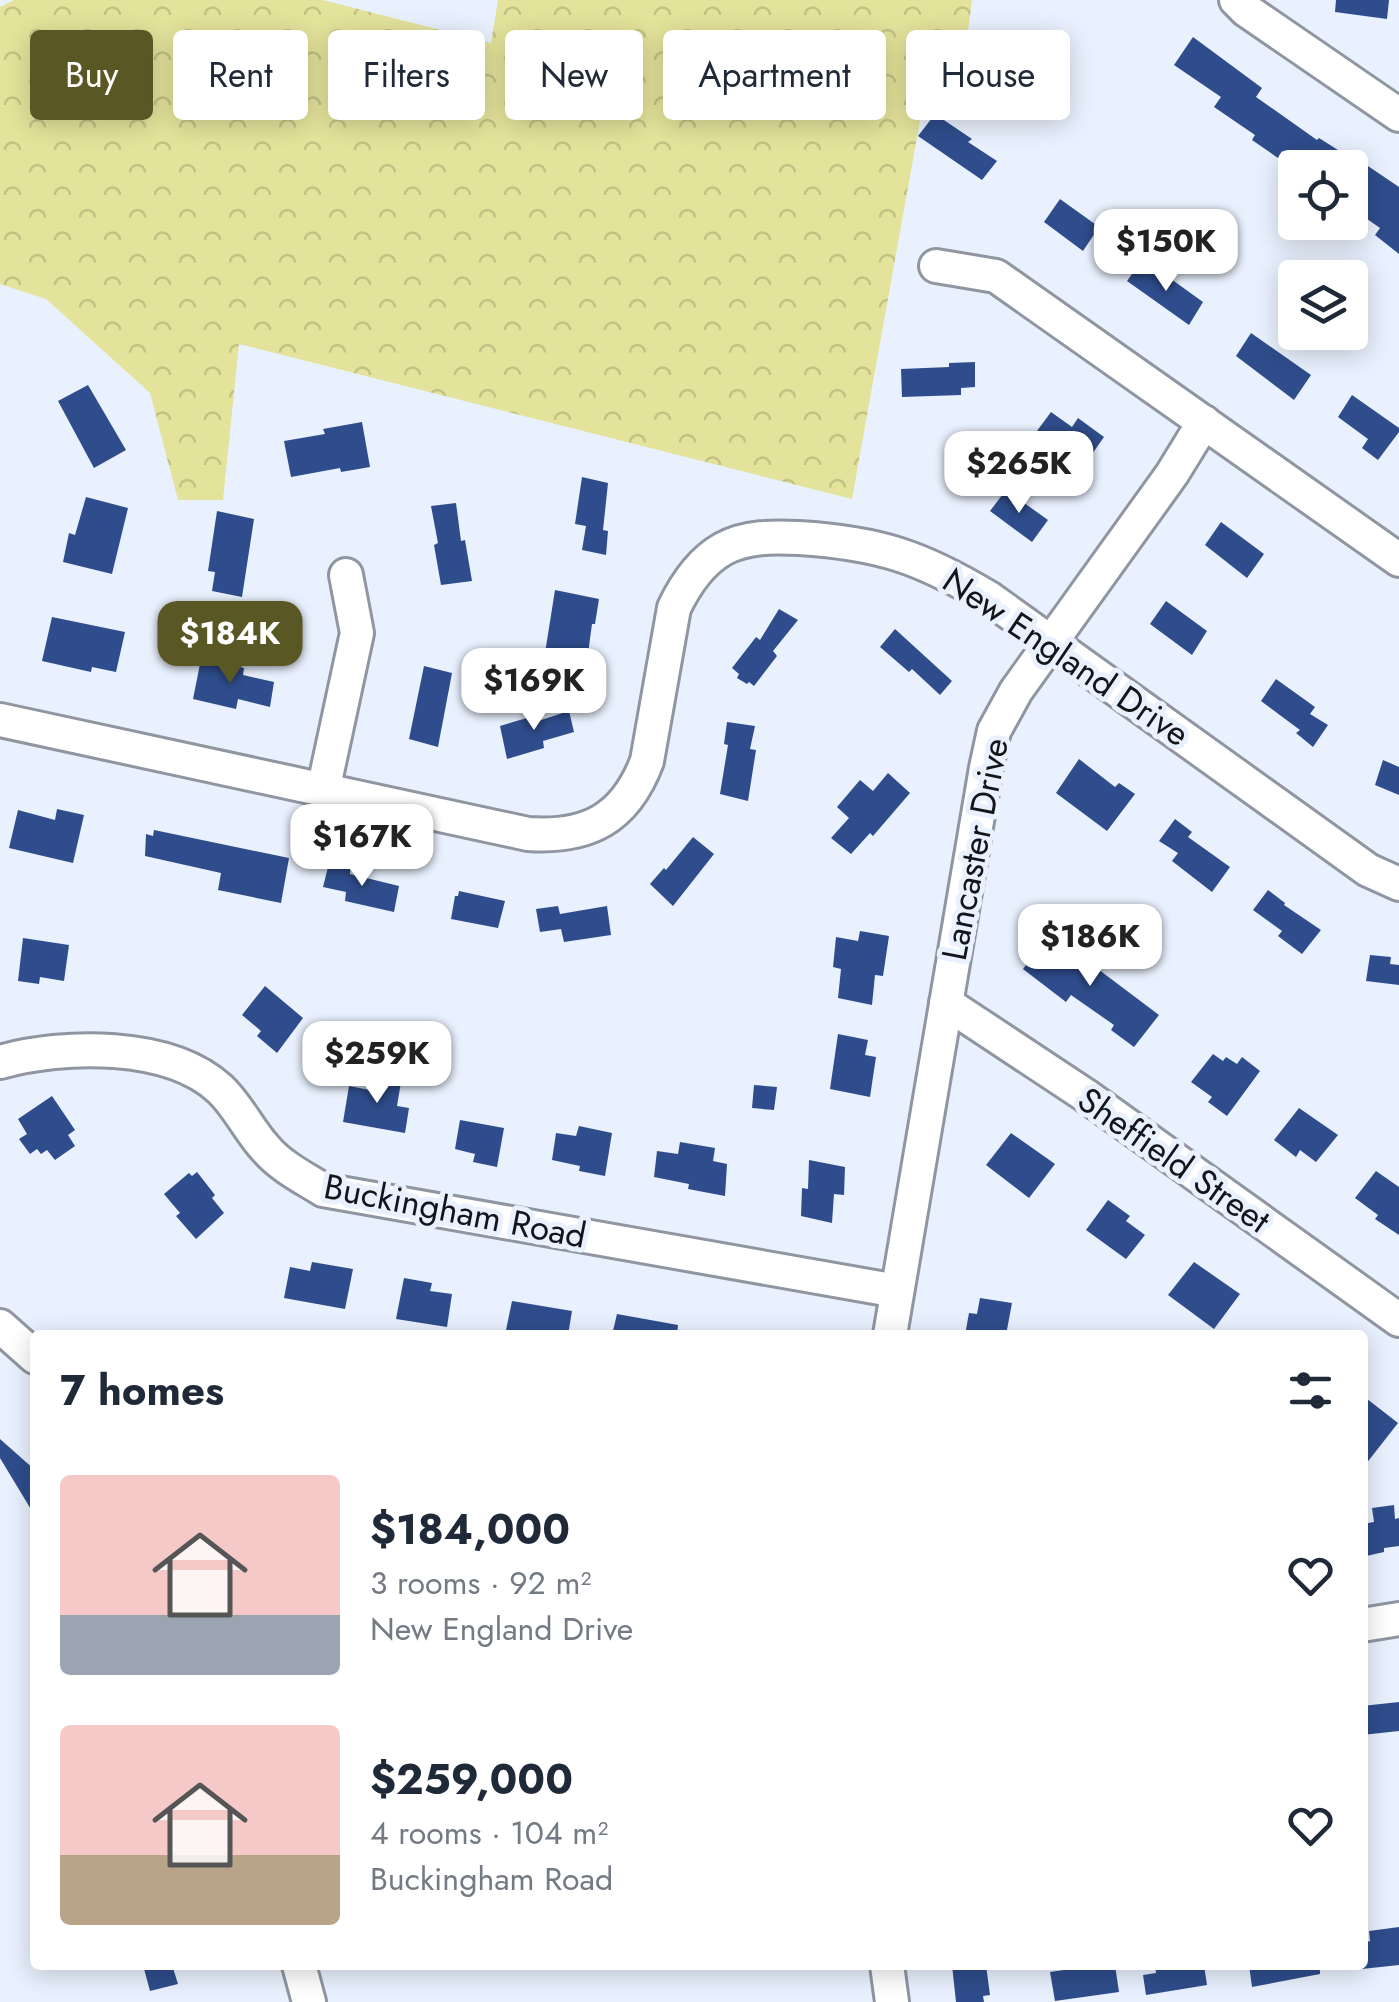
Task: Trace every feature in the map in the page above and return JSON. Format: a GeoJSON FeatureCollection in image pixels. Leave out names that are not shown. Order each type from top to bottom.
{"type":"FeatureCollection","features":[{"type":"Feature","properties":{"kind":"street"},"geometry":{"type":"LineString","coordinates":[[1236,0],[1399,116]]}},
{"type":"Feature","properties":{"kind":"street"},"geometry":{"type":"LineString","coordinates":[[936,266],[996,276],[1399,560]]}},
{"type":"Feature","properties":{"kind":"street","name":"Lancaster Drive"},"geometry":{"type":"LineString","coordinates":[[891,1330],[994,731],[1016,691],[1172,474],[1204,422]]}},
{"type":"Feature","properties":{"kind":"street","name":"New England Drive"},"geometry":{"type":"LineString","coordinates":[[0,720],[528,834],[570,834],[600,822],[632,792],[647,761],[674,608],[700,568],[725,548],[749,540],[770,536],[835,540],[904,555],[948,573],[989,598],[1368,870],[1399,884]]}},
{"type":"Feature","properties":{"kind":"street"},"geometry":{"type":"LineString","coordinates":[[324,791],[357,633],[346,575]]}},
{"type":"Feature","properties":{"kind":"street","name":"Sheffield Street"},"geometry":{"type":"LineString","coordinates":[[946,1002],[1399,1320]]}},
{"type":"Feature","properties":{"kind":"street","name":"Buckingham Road"},"geometry":{"type":"LineString","coordinates":[[0,1062],[25,1055],[78,1050],[158,1056],[188,1067],[220,1089],[266,1149],[322,1190],[897,1291]]}},
{"type":"Feature","properties":{"kind":"street"},"geometry":{"type":"LineString","coordinates":[[0,1326],[30,1353]]}},
{"type":"Feature","properties":{"kind":"street"},"geometry":{"type":"LineString","coordinates":[[1368,1624],[1399,1620]]}},
{"type":"Feature","properties":{"kind":"street"},"geometry":{"type":"LineString","coordinates":[[300,1970],[309,2002]]}},
{"type":"Feature","properties":{"kind":"street"},"geometry":{"type":"LineString","coordinates":[[888,1970],[892,2002]]}},
{"type":"Feature","properties":{"kind":"green space"},"geometry":{"type":"Polygon","coordinates":[[[14,0],[323,0],[440,30],[328,30],[328,120],[485,120],[485,41],[491,43],[498,0],[972,0],[968,30],[906,30],[906,120],[920,120],[852,499],[239,344],[223,500],[178,500],[150,393],[46,299],[0,284],[0,7],[14,0]]]}},
{"type":"Feature","properties":{"kind":"building"},"geometry":{"type":"Polygon","coordinates":[[[1336,0],[1389,0],[1387,19],[1335,12],[1336,0]]]}},
{"type":"Feature","properties":{"kind":"building"},"geometry":{"type":"Polygon","coordinates":[[[1193,37],[1262,88],[1256,97],[1317,140],[1338,150],[1278,150],[1278,158],[1252,140],[1255,135],[1214,107],[1221,97],[1174,65],[1193,37]]]}},
{"type":"Feature","properties":{"kind":"building"},"geometry":{"type":"Polygon","coordinates":[[[930,120],[944,120],[997,161],[982,180],[918,136],[930,120]]]}},
{"type":"Feature","properties":{"kind":"building"},"geometry":{"type":"Polygon","coordinates":[[[1368,166],[1399,187],[1399,254],[1375,235],[1380,228],[1368,220],[1368,166]]]}},
{"type":"Feature","properties":{"kind":"building"},"geometry":{"type":"Polygon","coordinates":[[[1060,199],[1099,227],[1083,251],[1044,222],[1060,199]]]}},
{"type":"Feature","properties":{"kind":"building"},"geometry":{"type":"Polygon","coordinates":[[[1140,263],[1203,302],[1189,325],[1127,281],[1140,263]]]}},
{"type":"Feature","properties":{"kind":"building"},"geometry":{"type":"Polygon","coordinates":[[[1251,333],[1311,375],[1294,400],[1236,356],[1251,333]]]}},
{"type":"Feature","properties":{"kind":"building"},"geometry":{"type":"Polygon","coordinates":[[[975,362],[975,387],[961,388],[961,395],[902,397],[901,369],[975,362]]]}},
{"type":"Feature","properties":{"kind":"building"},"geometry":{"type":"Polygon","coordinates":[[[88,385],[126,450],[94,468],[58,401],[88,385]]]}},
{"type":"Feature","properties":{"kind":"building"},"geometry":{"type":"Polygon","coordinates":[[[1352,395],[1399,428],[1378,460],[1362,448],[1368,439],[1338,417],[1352,395]]]}},
{"type":"Feature","properties":{"kind":"building"},"geometry":{"type":"Polygon","coordinates":[[[1051,412],[1072,427],[1078,418],[1104,437],[1090,457],[1080,449],[1075,457],[1034,435],[1051,412]]]}},
{"type":"Feature","properties":{"kind":"building"},"geometry":{"type":"Polygon","coordinates":[[[362,422],[370,467],[291,477],[284,441],[362,422]]]}},
{"type":"Feature","properties":{"kind":"building"},"geometry":{"type":"Polygon","coordinates":[[[582,477],[608,483],[603,530],[608,531],[606,555],[582,550],[586,526],[575,524],[582,477]]]}},
{"type":"Feature","properties":{"kind":"building"},"geometry":{"type":"Polygon","coordinates":[[[1006,490],[1048,520],[1032,542],[990,511],[1006,490]]]}},
{"type":"Feature","properties":{"kind":"building"},"geometry":{"type":"Polygon","coordinates":[[[86,497],[128,508],[112,574],[63,562],[69,533],[75,535],[86,497]]]}},
{"type":"Feature","properties":{"kind":"building"},"geometry":{"type":"Polygon","coordinates":[[[456,503],[472,581],[441,585],[431,506],[456,503]]]}},
{"type":"Feature","properties":{"kind":"building"},"geometry":{"type":"Polygon","coordinates":[[[217,511],[254,519],[242,597],[212,591],[215,572],[208,571],[217,511]]]}},
{"type":"Feature","properties":{"kind":"building"},"geometry":{"type":"Polygon","coordinates":[[[1221,522],[1264,554],[1247,578],[1205,545],[1221,522]]]}},
{"type":"Feature","properties":{"kind":"building"},"geometry":{"type":"Polygon","coordinates":[[[555,590],[599,599],[587,661],[545,653],[555,590]]]}},
{"type":"Feature","properties":{"kind":"building"},"geometry":{"type":"Polygon","coordinates":[[[1166,601],[1207,631],[1192,655],[1150,624],[1166,601]]]}},
{"type":"Feature","properties":{"kind":"building"},"geometry":{"type":"Polygon","coordinates":[[[779,609],[798,620],[773,651],[777,656],[754,686],[747,684],[737,678],[739,674],[732,668],[756,637],[760,640],[779,609]]]}},
{"type":"Feature","properties":{"kind":"building"},"geometry":{"type":"Polygon","coordinates":[[[52,617],[125,632],[116,672],[92,667],[91,672],[42,661],[52,617]]]}},
{"type":"Feature","properties":{"kind":"building"},"geometry":{"type":"Polygon","coordinates":[[[895,629],[952,681],[940,695],[880,647],[895,629]]]}},
{"type":"Feature","properties":{"kind":"building"},"geometry":{"type":"Polygon","coordinates":[[[201,659],[244,668],[243,675],[274,682],[270,707],[238,699],[236,709],[193,699],[201,659]]]}},
{"type":"Feature","properties":{"kind":"building"},"geometry":{"type":"Polygon","coordinates":[[[424,666],[452,673],[438,747],[409,739],[424,666]]]}},
{"type":"Feature","properties":{"kind":"building"},"geometry":{"type":"Polygon","coordinates":[[[1276,679],[1315,707],[1310,714],[1328,725],[1313,747],[1296,733],[1300,730],[1261,701],[1276,679]]]}},
{"type":"Feature","properties":{"kind":"building"},"geometry":{"type":"Polygon","coordinates":[[[569,711],[574,732],[543,741],[544,748],[507,759],[500,726],[537,715],[538,721],[569,711]]]}},
{"type":"Feature","properties":{"kind":"building"},"geometry":{"type":"Polygon","coordinates":[[[727,722],[755,726],[750,749],[756,750],[748,801],[720,794],[728,745],[724,744],[727,722]]]}},
{"type":"Feature","properties":{"kind":"building"},"geometry":{"type":"Polygon","coordinates":[[[1079,759],[1115,787],[1119,783],[1135,794],[1107,831],[1056,793],[1079,759]]]}},
{"type":"Feature","properties":{"kind":"building"},"geometry":{"type":"Polygon","coordinates":[[[1383,760],[1399,767],[1399,795],[1375,785],[1383,760]]]}},
{"type":"Feature","properties":{"kind":"building"},"geometry":{"type":"Polygon","coordinates":[[[888,773],[910,793],[873,836],[870,833],[851,854],[831,838],[849,818],[837,807],[860,780],[873,791],[888,773]]]}},
{"type":"Feature","properties":{"kind":"building"},"geometry":{"type":"Polygon","coordinates":[[[57,809],[84,815],[73,863],[9,848],[18,810],[55,820],[57,809]]]}},
{"type":"Feature","properties":{"kind":"building"},"geometry":{"type":"Polygon","coordinates":[[[1175,819],[1192,832],[1188,837],[1230,867],[1212,892],[1172,861],[1178,853],[1159,841],[1175,819]]]}},
{"type":"Feature","properties":{"kind":"building"},"geometry":{"type":"Polygon","coordinates":[[[154,830],[289,858],[281,903],[218,890],[221,873],[145,856],[146,834],[153,836],[154,830]]]}},
{"type":"Feature","properties":{"kind":"building"},"geometry":{"type":"Polygon","coordinates":[[[693,837],[714,854],[673,906],[650,884],[693,837]]]}},
{"type":"Feature","properties":{"kind":"building"},"geometry":{"type":"Polygon","coordinates":[[[329,863],[350,868],[350,874],[399,886],[394,912],[345,901],[346,892],[323,887],[329,863]]]}},
{"type":"Feature","properties":{"kind":"building"},"geometry":{"type":"Polygon","coordinates":[[[1268,890],[1321,930],[1302,954],[1278,936],[1282,931],[1253,910],[1268,890]]]}},
{"type":"Feature","properties":{"kind":"building"},"geometry":{"type":"Polygon","coordinates":[[[459,891],[505,901],[498,928],[451,919],[459,891]]]}},
{"type":"Feature","properties":{"kind":"building"},"geometry":{"type":"Polygon","coordinates":[[[558,906],[560,914],[607,906],[611,935],[564,942],[561,929],[540,932],[536,909],[558,906]]]}},
{"type":"Feature","properties":{"kind":"building"},"geometry":{"type":"Polygon","coordinates":[[[860,931],[889,936],[883,976],[875,975],[872,1005],[838,998],[841,969],[833,967],[836,937],[858,941],[860,931]]]}},
{"type":"Feature","properties":{"kind":"building"},"geometry":{"type":"Polygon","coordinates":[[[1050,933],[1159,1015],[1134,1047],[1111,1030],[1114,1025],[1071,995],[1066,1002],[1023,969],[1050,933]]]}},
{"type":"Feature","properties":{"kind":"building"},"geometry":{"type":"Polygon","coordinates":[[[23,938],[69,945],[64,981],[40,977],[39,984],[18,981],[23,938]]]}},
{"type":"Feature","properties":{"kind":"building"},"geometry":{"type":"Polygon","coordinates":[[[1370,955],[1391,957],[1390,964],[1399,965],[1399,985],[1366,981],[1370,955]]]}},
{"type":"Feature","properties":{"kind":"building"},"geometry":{"type":"Polygon","coordinates":[[[265,986],[303,1018],[277,1053],[257,1036],[261,1031],[242,1015],[265,986]]]}},
{"type":"Feature","properties":{"kind":"building"},"geometry":{"type":"Polygon","coordinates":[[[838,1034],[868,1040],[865,1055],[876,1057],[870,1097],[830,1089],[838,1034]]]}},
{"type":"Feature","properties":{"kind":"building"},"geometry":{"type":"Polygon","coordinates":[[[1213,1054],[1237,1064],[1242,1057],[1260,1071],[1227,1116],[1208,1102],[1212,1097],[1191,1082],[1213,1054]]]}},
{"type":"Feature","properties":{"kind":"building"},"geometry":{"type":"Polygon","coordinates":[[[372,1077],[401,1082],[397,1106],[409,1108],[405,1133],[343,1122],[349,1086],[370,1090],[372,1077]]]}},
{"type":"Feature","properties":{"kind":"building"},"geometry":{"type":"Polygon","coordinates":[[[754,1085],[777,1087],[774,1110],[752,1108],[754,1085]]]}},
{"type":"Feature","properties":{"kind":"building"},"geometry":{"type":"Polygon","coordinates":[[[52,1096],[75,1130],[68,1135],[75,1146],[55,1160],[47,1150],[41,1154],[37,1149],[30,1154],[19,1139],[27,1134],[18,1119],[52,1096]]]}},
{"type":"Feature","properties":{"kind":"building"},"geometry":{"type":"Polygon","coordinates":[[[1299,1108],[1338,1135],[1316,1162],[1300,1150],[1296,1157],[1274,1140],[1299,1108]]]}},
{"type":"Feature","properties":{"kind":"building"},"geometry":{"type":"Polygon","coordinates":[[[460,1120],[504,1128],[497,1167],[473,1162],[475,1154],[455,1149],[460,1120]]]}},
{"type":"Feature","properties":{"kind":"building"},"geometry":{"type":"Polygon","coordinates":[[[579,1126],[612,1133],[605,1176],[552,1160],[556,1133],[576,1136],[579,1126]]]}},
{"type":"Feature","properties":{"kind":"building"},"geometry":{"type":"Polygon","coordinates":[[[1011,1133],[1055,1164],[1029,1198],[986,1165],[1011,1133]]]}},
{"type":"Feature","properties":{"kind":"building"},"geometry":{"type":"Polygon","coordinates":[[[680,1142],[715,1148],[713,1161],[727,1164],[725,1196],[654,1177],[657,1151],[678,1154],[680,1142]]]}},
{"type":"Feature","properties":{"kind":"building"},"geometry":{"type":"Polygon","coordinates":[[[809,1160],[845,1167],[844,1195],[834,1194],[832,1223],[801,1216],[802,1188],[808,1189],[809,1160]]]}},
{"type":"Feature","properties":{"kind":"building"},"geometry":{"type":"Polygon","coordinates":[[[1376,1171],[1399,1187],[1399,1235],[1375,1219],[1378,1215],[1355,1198],[1376,1171]]]}},
{"type":"Feature","properties":{"kind":"building"},"geometry":{"type":"Polygon","coordinates":[[[197,1172],[224,1213],[196,1239],[164,1194],[189,1173],[192,1176],[197,1172]]]}},
{"type":"Feature","properties":{"kind":"building"},"geometry":{"type":"Polygon","coordinates":[[[1108,1200],[1130,1216],[1126,1221],[1145,1235],[1126,1259],[1086,1230],[1108,1200]]]}},
{"type":"Feature","properties":{"kind":"building"},"geometry":{"type":"Polygon","coordinates":[[[312,1262],[353,1269],[345,1309],[284,1298],[290,1267],[310,1271],[312,1262]]]}},
{"type":"Feature","properties":{"kind":"building"},"geometry":{"type":"Polygon","coordinates":[[[1194,1262],[1240,1294],[1214,1329],[1168,1295],[1194,1262]]]}},
{"type":"Feature","properties":{"kind":"building"},"geometry":{"type":"Polygon","coordinates":[[[404,1278],[432,1283],[430,1291],[452,1294],[447,1327],[396,1319],[404,1278]]]}},
{"type":"Feature","properties":{"kind":"building"},"geometry":{"type":"Polygon","coordinates":[[[980,1298],[1012,1303],[1007,1330],[966,1330],[969,1313],[977,1314],[980,1298]]]}},
{"type":"Feature","properties":{"kind":"building"},"geometry":{"type":"Polygon","coordinates":[[[512,1301],[572,1311],[569,1330],[506,1330],[512,1301]]]}},
{"type":"Feature","properties":{"kind":"building"},"geometry":{"type":"Polygon","coordinates":[[[617,1314],[678,1325],[678,1330],[613,1330],[617,1314]]]}},
{"type":"Feature","properties":{"kind":"building"},"geometry":{"type":"Polygon","coordinates":[[[1368,1400],[1398,1423],[1368,1461],[1368,1400]]]}},
{"type":"Feature","properties":{"kind":"building"},"geometry":{"type":"Polygon","coordinates":[[[0,1439],[30,1466],[30,1508],[0,1458],[0,1439]]]}},
{"type":"Feature","properties":{"kind":"building"},"geometry":{"type":"Polygon","coordinates":[[[1394,1505],[1395,1519],[1399,1518],[1399,1546],[1368,1556],[1368,1523],[1374,1522],[1372,1508],[1394,1505]]]}},
{"type":"Feature","properties":{"kind":"building"},"geometry":{"type":"Polygon","coordinates":[[[1399,1702],[1399,1731],[1368,1734],[1368,1705],[1399,1702]]]}},
{"type":"Feature","properties":{"kind":"building"},"geometry":{"type":"Polygon","coordinates":[[[1399,1927],[1399,1965],[1368,1968],[1369,1931],[1399,1927]]]}},
{"type":"Feature","properties":{"kind":"building"},"geometry":{"type":"Polygon","coordinates":[[[144,1970],[174,1970],[178,1984],[150,1991],[144,1970]]]}},
{"type":"Feature","properties":{"kind":"building"},"geometry":{"type":"Polygon","coordinates":[[[953,1970],[987,1970],[990,1995],[983,1996],[984,2002],[956,2002],[953,1970]]]}},
{"type":"Feature","properties":{"kind":"building"},"geometry":{"type":"Polygon","coordinates":[[[1116,1970],[1119,1992],[1055,2001],[1050,1972],[1116,1970]]]}},
{"type":"Feature","properties":{"kind":"building"},"geometry":{"type":"Polygon","coordinates":[[[1156,1970],[1205,1970],[1207,1985],[1146,1995],[1143,1975],[1156,1970]]]}},
{"type":"Feature","properties":{"kind":"building"},"geometry":{"type":"Polygon","coordinates":[[[1250,1970],[1320,1970],[1320,1974],[1252,1987],[1250,1970]]]}}]}
